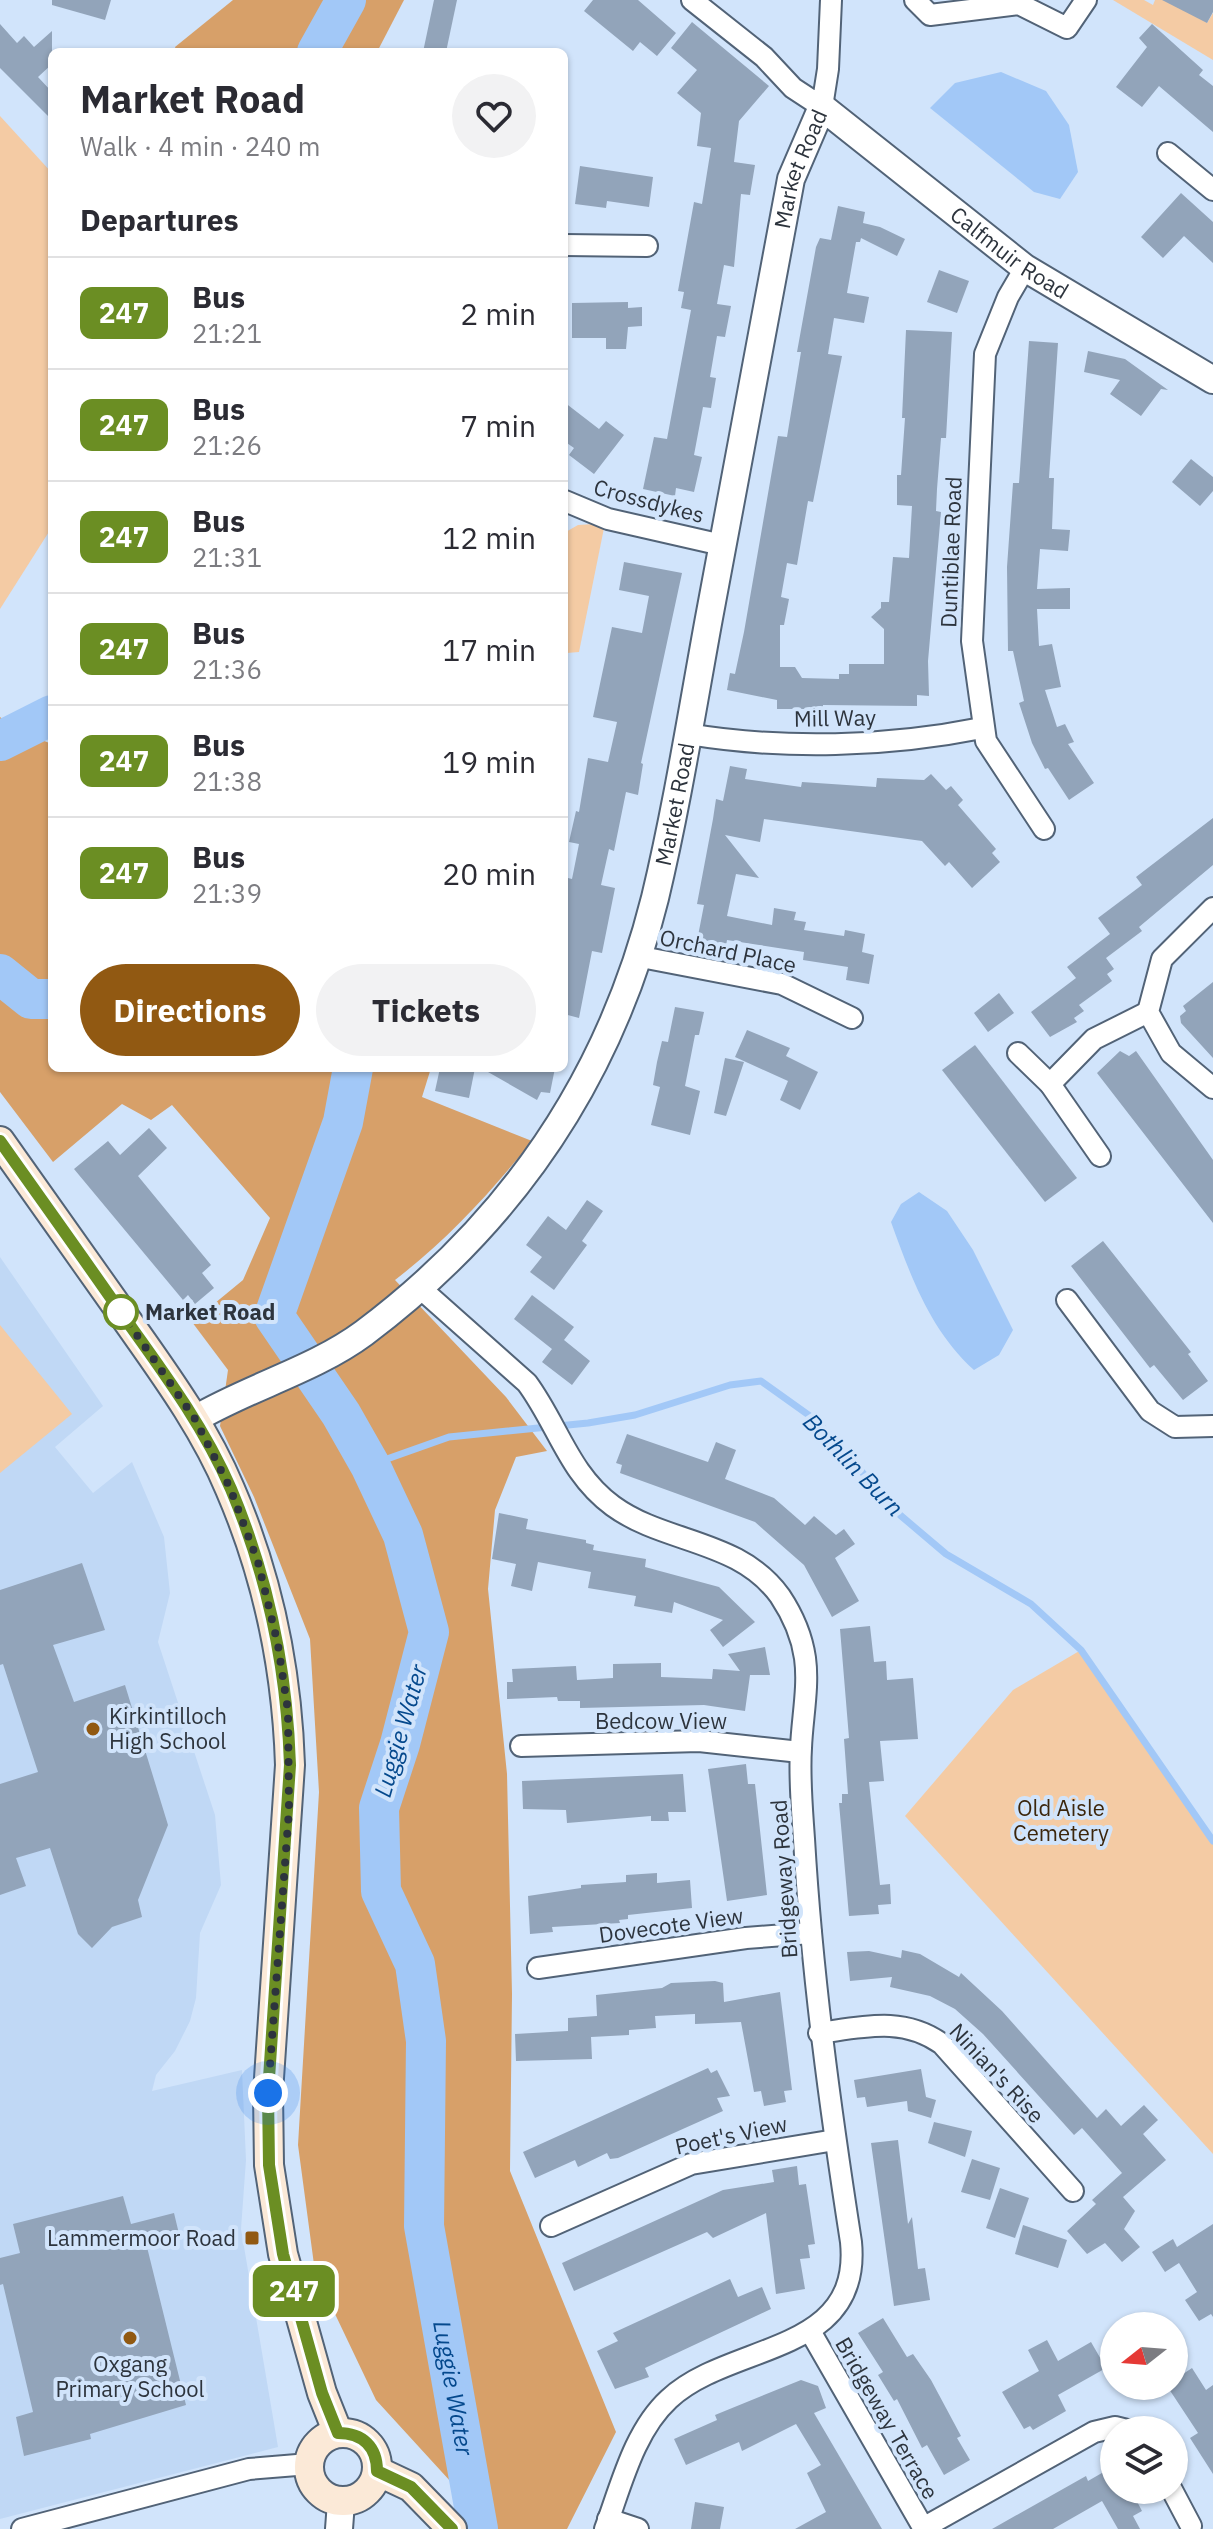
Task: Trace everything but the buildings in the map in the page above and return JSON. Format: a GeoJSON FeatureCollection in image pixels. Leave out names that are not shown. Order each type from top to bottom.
{"type":"FeatureCollection","features":[{"type":"Feature","properties":{"kind":"main road"},"geometry":{"type":"LineString","coordinates":[[0,1141],[195,1419],[230,1488],[258,1562],[278,1645],[288,1711],[289,1810],[269,2064],[269,2165],[283,2254],[322,2393],[338,2433]]}},
{"type":"Feature","properties":{"kind":"main road"},"geometry":{"type":"LineString","coordinates":[[338,2433],[356,2435],[366,2441],[373,2450],[377,2471],[369,2491],[353,2501],[340,2515],[317,2490],[309,2464],[318,2444],[338,2433]]}},
{"type":"Feature","properties":{"kind":"main road"},"geometry":{"type":"LineString","coordinates":[[377,2471],[411,2487],[452,2529]]}},
{"type":"Feature","properties":{"kind":"street"},"geometry":{"type":"LineString","coordinates":[[692,0],[764,57],[793,88],[822,107]]}},
{"type":"Feature","properties":{"kind":"street","name":"Market Road"},"geometry":{"type":"LineString","coordinates":[[195,1419],[319,1359],[364,1333],[419,1287],[490,1219],[526,1177],[589,1074],[636,956],[654,899],[688,734],[791,179],[822,107],[831,0]]}},
{"type":"Feature","properties":{"kind":"street"},"geometry":{"type":"LineString","coordinates":[[915,0],[930,15],[1020,2],[1067,28],[1086,0]]}},
{"type":"Feature","properties":{"kind":"street","name":"Calfmuir Road"},"geometry":{"type":"LineString","coordinates":[[822,107],[1025,268],[1213,380]]}},
{"type":"Feature","properties":{"kind":"street"},"geometry":{"type":"LineString","coordinates":[[1168,153],[1213,190]]}},
{"type":"Feature","properties":{"kind":"street"},"geometry":{"type":"LineString","coordinates":[[568,245],[647,246]]}},
{"type":"Feature","properties":{"kind":"street","name":"Duntiblae Road"},"geometry":{"type":"LineString","coordinates":[[1025,268],[995,325],[985,354],[972,599],[982,728],[991,754],[1044,829]]}},
{"type":"Feature","properties":{"kind":"street","name":"Crossdykes"},"geometry":{"type":"LineString","coordinates":[[568,503],[619,522],[722,545]]}},
{"type":"Feature","properties":{"kind":"street","name":"Mill Way"},"geometry":{"type":"LineString","coordinates":[[688,734],[774,743],[857,743],[948,736],[982,728]]}},
{"type":"Feature","properties":{"kind":"street"},"geometry":{"type":"LineString","coordinates":[[1213,908],[1162,959],[1148,1012],[1171,1053],[1213,1088]]}},
{"type":"Feature","properties":{"kind":"street","name":"Orchard Place"},"geometry":{"type":"LineString","coordinates":[[636,956],[782,984],[852,1018]]}},
{"type":"Feature","properties":{"kind":"street"},"geometry":{"type":"LineString","coordinates":[[1050,1084],[1094,1039],[1148,1012]]}},
{"type":"Feature","properties":{"kind":"street"},"geometry":{"type":"LineString","coordinates":[[1018,1053],[1050,1084],[1100,1156]]}},
{"type":"Feature","properties":{"kind":"street","name":"Bridgeway Road"},"geometry":{"type":"LineString","coordinates":[[419,1287],[527,1383],[569,1458],[597,1494],[633,1519],[735,1557],[772,1585],[791,1615],[805,1658],[800,1752],[811,1933],[819,2033],[852,2259],[845,2293],[825,2320],[810,2331],[701,2376],[665,2402],[649,2421],[634,2452],[606,2524]]}},
{"type":"Feature","properties":{"kind":"street"},"geometry":{"type":"LineString","coordinates":[[1067,1300],[1150,1411],[1175,1427],[1213,1426]]}},
{"type":"Feature","properties":{"kind":"street","name":"Bedcow View"},"geometry":{"type":"LineString","coordinates":[[521,1746],[699,1741],[800,1752]]}},
{"type":"Feature","properties":{"kind":"street","name":"Dovecote View"},"geometry":{"type":"LineString","coordinates":[[538,1968],[746,1938],[811,1933]]}},
{"type":"Feature","properties":{"kind":"street","name":"Ninian's Rise"},"geometry":{"type":"LineString","coordinates":[[819,2033],[894,2025],[929,2035],[942,2044],[1073,2191]]}},
{"type":"Feature","properties":{"kind":"street","name":"Poet's View"},"geometry":{"type":"LineString","coordinates":[[551,2226],[691,2164],[835,2140]]}},
{"type":"Feature","properties":{"kind":"street","name":"Bridgeway Terrace"},"geometry":{"type":"LineString","coordinates":[[810,2331],[923,2528]]}},
{"type":"Feature","properties":{"kind":"street"},"geometry":{"type":"LineString","coordinates":[[923,2528],[1100,2431]]}},
{"type":"Feature","properties":{"kind":"street"},"geometry":{"type":"LineString","coordinates":[[22,2529],[249,2469],[309,2464]]}},
{"type":"Feature","properties":{"kind":"street"},"geometry":{"type":"LineString","coordinates":[[1179,2504],[1191,2526]]}},
{"type":"Feature","properties":{"kind":"street"},"geometry":{"type":"LineString","coordinates":[[606,2524],[638,2529]]}},
{"type":"Feature","properties":{"kind":"shaded area"},"geometry":{"type":"Polygon","coordinates":[[[233,0],[404,0],[379,48],[175,47],[233,0]]]}},
{"type":"Feature","properties":{"kind":"shaded area"},"geometry":{"type":"Polygon","coordinates":[[[1001,72],[1046,91],[1069,125],[1078,172],[1060,199],[1034,192],[930,108],[955,83],[1001,72]]]}},
{"type":"Feature","properties":{"kind":"shaded area"},"geometry":{"type":"Polygon","coordinates":[[[0,717],[16,730],[48,742],[48,1072],[430,1072],[422,1097],[532,1141],[468,1215],[395,1280],[506,1397],[547,1451],[516,1457],[495,1510],[488,1589],[507,1774],[512,1994],[510,2171],[616,2432],[567,2529],[494,2529],[376,2400],[315,2272],[298,2145],[319,1792],[310,1639],[254,1497],[220,1426],[228,1370],[192,1322],[243,1280],[270,1218],[172,1105],[151,1120],[122,1104],[53,1162],[0,1092],[0,717]]]}},
{"type":"Feature","properties":{"kind":"shaded area"},"geometry":{"type":"Polygon","coordinates":[[[919,1192],[947,1211],[973,1250],[1013,1330],[999,1355],[974,1370],[945,1338],[934,1320],[914,1282],[891,1222],[901,1204],[919,1192]]]}},
{"type":"Feature","properties":{"kind":"shaded area"},"geometry":{"type":"Polygon","coordinates":[[[0,1257],[103,1406],[55,1447],[93,1493],[132,1462],[164,1537],[170,1593],[158,1642],[215,1815],[221,1885],[200,1933],[196,1998],[190,2021],[175,2051],[156,2075],[152,2091],[242,2070],[246,2160],[241,2229],[278,2447],[0,2519],[0,1257]]]}},
{"type":"Feature","properties":{"kind":"green space"},"geometry":{"type":"Polygon","coordinates":[[[1113,0],[1144,0],[1153,5],[1155,0],[1180,0],[1207,23],[1213,13],[1213,60],[1113,0]]]}},
{"type":"Feature","properties":{"kind":"green space"},"geometry":{"type":"Polygon","coordinates":[[[0,116],[48,169],[48,533],[0,609],[0,116]]]}},
{"type":"Feature","properties":{"kind":"green space"},"geometry":{"type":"Polygon","coordinates":[[[594,524],[604,528],[579,652],[568,653],[568,531],[578,525],[594,524]]]}},
{"type":"Feature","properties":{"kind":"green space"},"geometry":{"type":"Polygon","coordinates":[[[0,1325],[72,1414],[0,1473],[0,1325]]]}},
{"type":"Feature","properties":{"kind":"green space","name":"Old Aisle Cemetery"},"geometry":{"type":"Polygon","coordinates":[[[1081,1650],[1213,1841],[1213,2154],[905,1816],[1013,1690],[1081,1650]]]}},
{"type":"Feature","properties":{"kind":"waterway","name":"Luggie Water"},"geometry":{"type":"LineString","coordinates":[[319,48],[346,0]]}},
{"type":"Feature","properties":{"kind":"waterway","name":"Luggie Water"},"geometry":{"type":"LineString","coordinates":[[0,741],[48,717]]}},
{"type":"Feature","properties":{"kind":"waterway","name":"Luggie Water"},"geometry":{"type":"LineString","coordinates":[[0,974],[31,999],[48,999]]}},
{"type":"Feature","properties":{"kind":"waterway","name":"Luggie Water"},"geometry":{"type":"LineString","coordinates":[[352,1072],[343,1122],[274,1316],[341,1414],[370,1465],[403,1535],[429,1632],[400,1744],[379,1808],[381,1891],[415,1964],[426,2041],[424,2226],[478,2529]]}},
{"type":"Feature","properties":{"kind":"waterway","name":"Bothlin Burn"},"geometry":{"type":"LineString","coordinates":[[370,1465],[449,1437],[588,1423],[635,1415],[730,1385],[761,1381],[817,1421],[900,1515],[946,1554],[1031,1604],[1081,1650],[1213,1841]]}},
{"type":"Feature","properties":{"kind":"bus line","name":"247"},"geometry":{"type":"LineString","coordinates":[[0,1141],[195,1419],[230,1488],[258,1562],[278,1645],[288,1711],[290,1765],[268,2093],[269,2165],[275,2216],[322,2393],[338,2433],[356,2435],[366,2441],[373,2450],[377,2471],[411,2487],[452,2529]]}},
{"type":"Feature","properties":{"kind":"place","name":"Market Road"},"geometry":{"type":"Point","coordinates":[121,1312]}},
{"type":"Feature","properties":{"kind":"place","name":"Kirkintilloch High School"},"geometry":{"type":"Point","coordinates":[93,1729]}},
{"type":"Feature","properties":{"kind":"place","name":"Lammermoor Road"},"geometry":{"type":"Point","coordinates":[252,2238]}},
{"type":"Feature","properties":{"kind":"place","name":"Oxgang Primary School"},"geometry":{"type":"Point","coordinates":[130,2338]}},
{"type":"Feature","properties":{"kind":"route"},"geometry":{"type":"LineString","coordinates":[[121,1312],[195,1419],[230,1488],[258,1562],[278,1645],[288,1711],[289,1810],[268,2093]]}}]}
